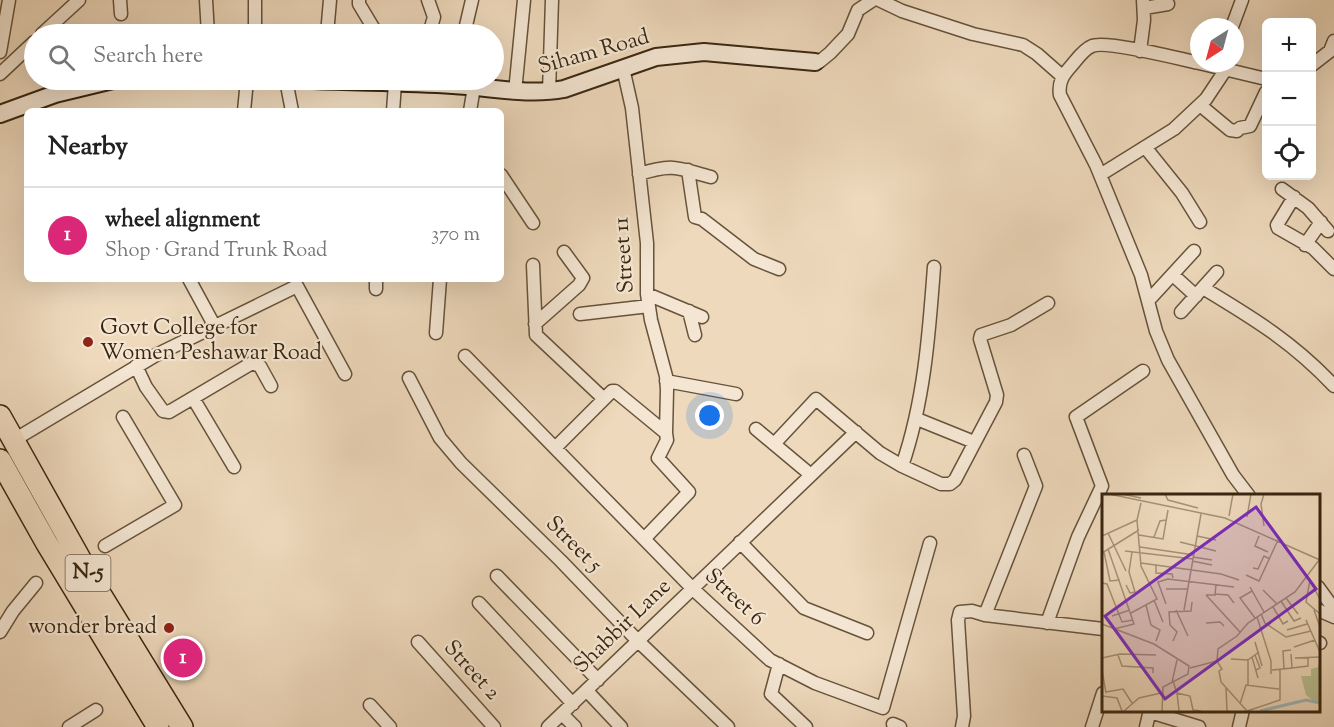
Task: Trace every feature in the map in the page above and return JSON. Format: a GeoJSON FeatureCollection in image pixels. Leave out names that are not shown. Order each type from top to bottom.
{"type":"FeatureCollection","features":[{"type":"Feature","properties":{"kind":"highway","name":"N-5"},"geometry":{"type":"LineString","coordinates":[[0,416],[94,584],[182,727]]}},
{"type":"Feature","properties":{"kind":"highway"},"geometry":{"type":"LineString","coordinates":[[0,423],[7,435],[14,440]]}},
{"type":"Feature","properties":{"kind":"highway","name":"N-5"},"geometry":{"type":"LineString","coordinates":[[0,460],[46,542],[158,727]]}},
{"type":"Feature","properties":{"kind":"street"},"geometry":{"type":"LineString","coordinates":[[0,52],[9,0]]}},
{"type":"Feature","properties":{"kind":"street"},"geometry":{"type":"LineString","coordinates":[[53,24],[79,0]]}},
{"type":"Feature","properties":{"kind":"street"},"geometry":{"type":"LineString","coordinates":[[120,0],[121,14]]}},
{"type":"Feature","properties":{"kind":"street"},"geometry":{"type":"LineString","coordinates":[[206,0],[207,24]]}},
{"type":"Feature","properties":{"kind":"street"},"geometry":{"type":"LineString","coordinates":[[255,0],[255,24]]}},
{"type":"Feature","properties":{"kind":"street"},"geometry":{"type":"LineString","coordinates":[[328,24],[330,0]]}},
{"type":"Feature","properties":{"kind":"street"},"geometry":{"type":"LineString","coordinates":[[359,0],[371,24]]}},
{"type":"Feature","properties":{"kind":"street"},"geometry":{"type":"LineString","coordinates":[[428,0],[434,17],[432,24]]}},
{"type":"Feature","properties":{"kind":"street"},"geometry":{"type":"LineString","coordinates":[[466,24],[472,0]]}},
{"type":"Feature","properties":{"kind":"street"},"geometry":{"type":"LineString","coordinates":[[515,92],[524,0]]}},
{"type":"Feature","properties":{"kind":"street"},"geometry":{"type":"LineString","coordinates":[[549,92],[552,0]]}},
{"type":"Feature","properties":{"kind":"street"},"geometry":{"type":"LineString","coordinates":[[815,62],[819,62],[830,53],[848,34],[858,10],[873,0]]}},
{"type":"Feature","properties":{"kind":"street"},"geometry":{"type":"LineString","coordinates":[[879,0],[902,11],[974,34],[1023,45],[1062,76]]}},
{"type":"Feature","properties":{"kind":"street"},"geometry":{"type":"LineString","coordinates":[[1235,18],[1242,0]]}},
{"type":"Feature","properties":{"kind":"street"},"geometry":{"type":"LineString","coordinates":[[1140,51],[1143,4],[1168,4]]}},
{"type":"Feature","properties":{"kind":"street"},"geometry":{"type":"LineString","coordinates":[[1190,61],[1100,44],[1091,46],[1062,76],[1059,88],[1061,101],[1079,131],[1100,175],[1141,275],[1156,331],[1168,360],[1233,475],[1247,494]]}},
{"type":"Feature","properties":{"kind":"street"},"geometry":{"type":"LineString","coordinates":[[1316,61],[1333,49]]}},
{"type":"Feature","properties":{"kind":"street"},"geometry":{"type":"LineString","coordinates":[[0,74],[24,51]]}},
{"type":"Feature","properties":{"kind":"street","name":"Siham Road"},"geometry":{"type":"LineString","coordinates":[[499,90],[549,92],[564,89],[656,57],[705,52],[815,62]]}},
{"type":"Feature","properties":{"kind":"street","name":"Street 11"},"geometry":{"type":"LineString","coordinates":[[623,68],[632,108],[647,243],[648,300],[666,381],[664,432],[667,440],[657,458],[689,492],[644,539]]}},
{"type":"Feature","properties":{"kind":"street"},"geometry":{"type":"LineString","coordinates":[[1100,175],[1174,129],[1200,105],[1216,72]]}},
{"type":"Feature","properties":{"kind":"street"},"geometry":{"type":"LineString","coordinates":[[1241,72],[1262,78]]}},
{"type":"Feature","properties":{"kind":"street"},"geometry":{"type":"LineString","coordinates":[[0,114],[72,90]]}},
{"type":"Feature","properties":{"kind":"street"},"geometry":{"type":"LineString","coordinates":[[244,108],[246,90]]}},
{"type":"Feature","properties":{"kind":"street"},"geometry":{"type":"LineString","coordinates":[[288,90],[291,108]]}},
{"type":"Feature","properties":{"kind":"street"},"geometry":{"type":"LineString","coordinates":[[395,108],[405,90]]}},
{"type":"Feature","properties":{"kind":"street"},"geometry":{"type":"LineString","coordinates":[[470,108],[474,90]]}},
{"type":"Feature","properties":{"kind":"street"},"geometry":{"type":"LineString","coordinates":[[1200,105],[1230,130],[1237,131],[1250,126],[1262,100]]}},
{"type":"Feature","properties":{"kind":"street"},"geometry":{"type":"LineString","coordinates":[[1145,147],[1182,193],[1200,222]]}},
{"type":"Feature","properties":{"kind":"street"},"geometry":{"type":"LineString","coordinates":[[639,174],[677,166],[711,177]]}},
{"type":"Feature","properties":{"kind":"street"},"geometry":{"type":"LineString","coordinates":[[688,171],[695,217],[702,219],[754,259],[779,269]]}},
{"type":"Feature","properties":{"kind":"street"},"geometry":{"type":"LineString","coordinates":[[504,180],[533,223]]}},
{"type":"Feature","properties":{"kind":"street"},"geometry":{"type":"LineString","coordinates":[[1282,189],[1325,226],[1305,244]]}},
{"type":"Feature","properties":{"kind":"street"},"geometry":{"type":"LineString","coordinates":[[1294,197],[1277,225],[1278,228],[1313,249],[1334,269]]}},
{"type":"Feature","properties":{"kind":"street"},"geometry":{"type":"LineString","coordinates":[[1148,301],[1194,250]]}},
{"type":"Feature","properties":{"kind":"street"},"geometry":{"type":"LineString","coordinates":[[535,324],[579,285],[583,278],[564,252]]}},
{"type":"Feature","properties":{"kind":"street"},"geometry":{"type":"LineString","coordinates":[[533,265],[536,335],[603,398]]}},
{"type":"Feature","properties":{"kind":"street"},"geometry":{"type":"LineString","coordinates":[[902,466],[916,419],[928,350],[934,267]]}},
{"type":"Feature","properties":{"kind":"street"},"geometry":{"type":"LineString","coordinates":[[1180,312],[1217,272]]}},
{"type":"Feature","properties":{"kind":"street"},"geometry":{"type":"LineString","coordinates":[[1173,275],[1287,341],[1334,386]]}},
{"type":"Feature","properties":{"kind":"street"},"geometry":{"type":"LineString","coordinates":[[191,282],[214,325]]}},
{"type":"Feature","properties":{"kind":"street"},"geometry":{"type":"LineString","coordinates":[[436,333],[440,282]]}},
{"type":"Feature","properties":{"kind":"street"},"geometry":{"type":"LineString","coordinates":[[14,440],[136,366],[214,325],[297,286],[345,374]]}},
{"type":"Feature","properties":{"kind":"street"},"geometry":{"type":"LineString","coordinates":[[580,314],[648,300],[689,311],[702,317]]}},
{"type":"Feature","properties":{"kind":"street"},"geometry":{"type":"LineString","coordinates":[[774,444],[816,399],[880,453],[941,484],[950,484],[962,469],[996,402],[997,395],[980,339],[981,335],[1011,325],[1048,303]]}},
{"type":"Feature","properties":{"kind":"street"},"geometry":{"type":"LineString","coordinates":[[689,311],[695,335]]}},
{"type":"Feature","properties":{"kind":"street","name":"Street 6"},"geometry":{"type":"LineString","coordinates":[[465,356],[693,589],[770,660],[815,683],[883,708],[930,543]]}},
{"type":"Feature","properties":{"kind":"street"},"geometry":{"type":"LineString","coordinates":[[136,366],[146,387],[163,411],[169,412],[252,363],[260,366],[271,386]]}},
{"type":"Feature","properties":{"kind":"street"},"geometry":{"type":"LineString","coordinates":[[1047,623],[1078,537],[1102,486],[1076,417],[1143,371]]}},
{"type":"Feature","properties":{"kind":"street","name":"Street 5"},"geometry":{"type":"LineString","coordinates":[[409,378],[440,438],[461,463],[728,727]]}},
{"type":"Feature","properties":{"kind":"street"},"geometry":{"type":"LineString","coordinates":[[666,381],[736,394]]}},
{"type":"Feature","properties":{"kind":"street"},"geometry":{"type":"LineString","coordinates":[[556,447],[609,392],[615,391],[664,432]]}},
{"type":"Feature","properties":{"kind":"street"},"geometry":{"type":"LineString","coordinates":[[192,398],[234,467]]}},
{"type":"Feature","properties":{"kind":"street"},"geometry":{"type":"LineString","coordinates":[[105,546],[174,505],[123,417]]}},
{"type":"Feature","properties":{"kind":"street"},"geometry":{"type":"LineString","coordinates":[[916,419],[974,442]]}},
{"type":"Feature","properties":{"kind":"street"},"geometry":{"type":"LineString","coordinates":[[756,429],[811,475]]}},
{"type":"Feature","properties":{"kind":"street","name":"Shabbir Lane"},"geometry":{"type":"LineString","coordinates":[[548,727],[856,432]]}},
{"type":"Feature","properties":{"kind":"street"},"geometry":{"type":"LineString","coordinates":[[985,615],[1036,486],[1024,455]]}},
{"type":"Feature","properties":{"kind":"street"},"geometry":{"type":"LineString","coordinates":[[740,543],[804,608],[867,633]]}},
{"type":"Feature","properties":{"kind":"street"},"geometry":{"type":"LineString","coordinates":[[497,576],[597,680]]}},
{"type":"Feature","properties":{"kind":"street"},"geometry":{"type":"LineString","coordinates":[[0,632],[13,611],[36,583]]}},
{"type":"Feature","properties":{"kind":"street"},"geometry":{"type":"LineString","coordinates":[[1319,590],[1334,609]]}},
{"type":"Feature","properties":{"kind":"street"},"geometry":{"type":"LineString","coordinates":[[478,603],[573,704]]}},
{"type":"Feature","properties":{"kind":"street"},"geometry":{"type":"LineString","coordinates":[[962,727],[964,717],[958,620],[960,612],[972,611],[985,615],[1102,629]]}},
{"type":"Feature","properties":{"kind":"street"},"geometry":{"type":"LineString","coordinates":[[1319,611],[1334,617]]}},
{"type":"Feature","properties":{"kind":"street","name":"Street 2"},"geometry":{"type":"LineString","coordinates":[[418,642],[494,727]]}},
{"type":"Feature","properties":{"kind":"street"},"geometry":{"type":"LineString","coordinates":[[779,664],[771,694],[806,727]]}},
{"type":"Feature","properties":{"kind":"street"},"geometry":{"type":"LineString","coordinates":[[586,691],[621,727]]}},
{"type":"Feature","properties":{"kind":"street"},"geometry":{"type":"LineString","coordinates":[[1092,727],[1102,696]]}},
{"type":"Feature","properties":{"kind":"street"},"geometry":{"type":"LineString","coordinates":[[370,705],[390,727]]}},
{"type":"Feature","properties":{"kind":"street"},"geometry":{"type":"LineString","coordinates":[[69,727],[96,710]]}},
{"type":"Feature","properties":{"kind":"street"},"geometry":{"type":"LineString","coordinates":[[1146,727],[1150,712]]}},
{"type":"Feature","properties":{"kind":"street"},"geometry":{"type":"LineString","coordinates":[[1153,712],[1199,727]]}},
{"type":"Feature","properties":{"kind":"street"},"geometry":{"type":"LineString","coordinates":[[1239,727],[1243,712]]}},
{"type":"Feature","properties":{"kind":"street"},"geometry":{"type":"LineString","coordinates":[[563,715],[575,727]]}},
{"type":"Feature","properties":{"kind":"place","name":"Govt College for Women Peshawar Road"},"geometry":{"type":"Point","coordinates":[88,342]}},
{"type":"Feature","properties":{"kind":"place","name":"wonder bread"},"geometry":{"type":"Point","coordinates":[169,628]}},
{"type":"Feature","properties":{"kind":"place","name":"wheel alignment"},"geometry":{"type":"Point","coordinates":[183,658]}}]}
